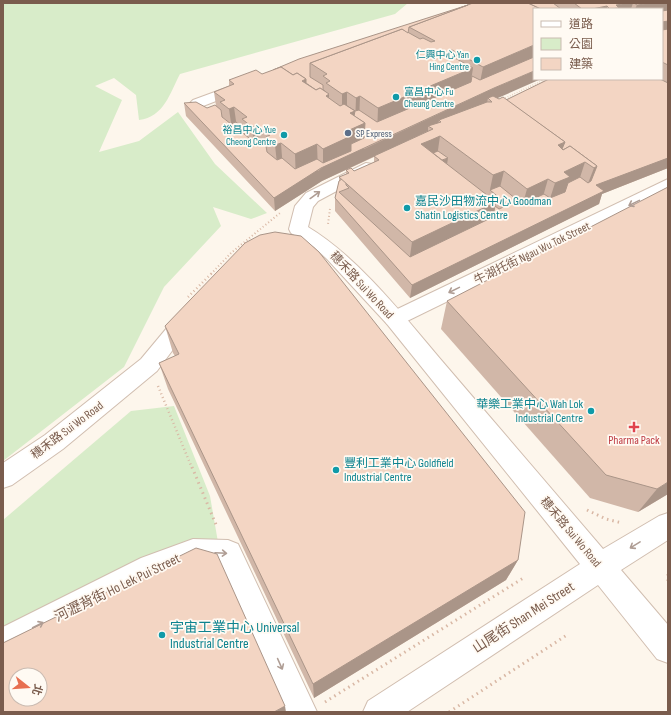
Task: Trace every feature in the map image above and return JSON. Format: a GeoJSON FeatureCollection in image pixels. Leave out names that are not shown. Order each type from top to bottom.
{"type":"FeatureCollection","features":[{"type":"Feature","properties":{"kind":"street"},"geometry":{"type":"LineString","coordinates":[[198,103],[257,80]]}},
{"type":"Feature","properties":{"kind":"street","name":"穗禾路 Sui Wo Road"},"geometry":{"type":"LineString","coordinates":[[377,162],[312,197],[304,206],[288,234],[321,243],[334,254],[394,319],[668,648]]}},
{"type":"Feature","properties":{"kind":"street","name":"牛湖托街 Ngau Wu Tok Street"},"geometry":{"type":"LineString","coordinates":[[394,319],[655,193],[668,184]]}},
{"type":"Feature","properties":{"kind":"street","name":"穗禾路 Sui Wo Road"},"geometry":{"type":"LineString","coordinates":[[3,477],[54,442],[149,365],[200,300]]}},
{"type":"Feature","properties":{"kind":"street","name":"山尾街 Shan Mei Street"},"geometry":{"type":"LineString","coordinates":[[379,712],[600,567],[668,525]]}},
{"type":"Feature","properties":{"kind":"street","name":"河瀝背街 Ho Lek Pui Street"},"geometry":{"type":"LineString","coordinates":[[3,643],[158,565],[193,552],[228,553]]}},
{"type":"Feature","properties":{"kind":"street"},"geometry":{"type":"LineString","coordinates":[[228,553],[312,708]]}},
{"type":"Feature","properties":{"kind":"path"},"geometry":{"type":"LineString","coordinates":[[330,202],[328,224],[334,229]]}},
{"type":"Feature","properties":{"kind":"path"},"geometry":{"type":"LineString","coordinates":[[156,380],[228,553]]}},
{"type":"Feature","properties":{"kind":"path"},"geometry":{"type":"LineString","coordinates":[[583,508],[606,519],[627,524]]}},
{"type":"Feature","properties":{"kind":"path"},"geometry":{"type":"LineString","coordinates":[[668,574],[668,582]]}},
{"type":"Feature","properties":{"kind":"path"},"geometry":{"type":"LineString","coordinates":[[312,708],[525,577]]}},
{"type":"Feature","properties":{"kind":"path"},"geometry":{"type":"LineString","coordinates":[[449,712],[567,635]]}},
{"type":"Feature","properties":{"kind":"green space"},"geometry":{"type":"Polygon","coordinates":[[[3,3],[408,3],[395,14],[180,74],[165,103],[155,114],[148,118],[139,120],[136,95],[114,78],[95,86],[122,100],[99,152],[139,141],[178,112],[215,164],[267,213],[251,219],[213,207],[221,226],[164,287],[124,367],[3,461],[3,3]]]}},
{"type":"Feature","properties":{"kind":"green space"},"geometry":{"type":"Polygon","coordinates":[[[174,406],[210,496],[219,548],[3,636],[3,520],[131,411],[174,406]]]}},
{"type":"Feature","properties":{"kind":"building"},"geometry":{"type":"Polygon","coordinates":[[[473,3],[528,3],[539,8],[533,8],[533,45],[483,67],[452,50],[448,51],[457,56],[453,57],[473,68],[378,108],[360,96],[356,98],[347,92],[342,94],[326,83],[330,81],[323,76],[327,74],[310,63],[402,29],[420,39],[423,38],[431,42],[435,41],[409,27],[473,3]]]}},
{"type":"Feature","properties":{"kind":"building"},"geometry":{"type":"Polygon","coordinates":[[[528,3],[553,3],[560,8],[539,8],[528,3]]]}},
{"type":"Feature","properties":{"kind":"building"},"geometry":{"type":"Polygon","coordinates":[[[574,3],[629,3],[616,5],[619,8],[609,8],[607,6],[597,8],[581,8],[574,3]]]}},
{"type":"Feature","properties":{"kind":"building"},"geometry":{"type":"Polygon","coordinates":[[[634,3],[645,3],[645,4],[637,5],[634,3]]]}},
{"type":"Feature","properties":{"kind":"building"},"geometry":{"type":"Polygon","coordinates":[[[468,5],[409,27],[408,33],[402,29],[310,63],[310,77],[323,85],[323,90],[320,88],[316,90],[306,83],[306,79],[297,73],[293,75],[281,67],[273,70],[299,59],[468,5]]]}},
{"type":"Feature","properties":{"kind":"building"},"geometry":{"type":"Polygon","coordinates":[[[668,10],[668,21],[663,22],[663,11],[668,10]]]}},
{"type":"Feature","properties":{"kind":"building"},"geometry":{"type":"Polygon","coordinates":[[[668,29],[668,65],[663,62],[663,30],[668,29]]]}},
{"type":"Feature","properties":{"kind":"building"},"geometry":{"type":"Polygon","coordinates":[[[533,57],[533,71],[321,168],[274,198],[184,103],[196,102],[207,108],[215,105],[221,110],[222,117],[231,124],[236,122],[243,128],[244,134],[254,142],[258,140],[266,146],[267,152],[277,160],[282,158],[295,169],[317,159],[323,163],[351,151],[351,144],[364,138],[365,123],[354,116],[355,111],[359,110],[377,122],[471,82],[472,76],[480,80],[533,57]]]}},
{"type":"Feature","properties":{"kind":"building"},"geometry":{"type":"Polygon","coordinates":[[[281,67],[293,75],[297,73],[306,79],[302,81],[316,90],[320,88],[329,94],[326,96],[340,106],[344,104],[355,111],[350,113],[365,123],[345,132],[351,136],[323,149],[317,144],[295,154],[281,143],[275,145],[266,137],[270,135],[257,125],[252,127],[242,119],[247,117],[234,107],[229,109],[220,102],[225,100],[214,92],[234,84],[229,80],[256,70],[262,74],[281,67]]]}},
{"type":"Feature","properties":{"kind":"building"},"geometry":{"type":"Polygon","coordinates":[[[547,80],[662,80],[668,83],[668,158],[596,185],[604,191],[412,285],[335,198],[339,181],[342,179],[349,188],[339,192],[410,257],[493,217],[495,206],[499,209],[508,205],[490,190],[500,186],[522,204],[544,194],[550,198],[565,192],[568,183],[580,177],[588,183],[591,181],[597,166],[570,146],[563,150],[562,149],[565,142],[506,100],[547,80]]]}},
{"type":"Feature","properties":{"kind":"building"},"geometry":{"type":"Polygon","coordinates":[[[493,96],[499,99],[503,97],[565,142],[558,145],[563,150],[570,146],[597,166],[594,168],[585,162],[564,172],[570,177],[555,183],[548,179],[527,189],[504,171],[493,175],[440,136],[421,144],[496,202],[412,242],[339,177],[349,173],[346,170],[351,168],[354,171],[379,160],[374,156],[433,129],[428,126],[441,122],[439,120],[487,102],[492,102],[488,98],[493,96]]]}},
{"type":"Feature","properties":{"kind":"building"},"geometry":{"type":"Polygon","coordinates":[[[438,151],[448,158],[442,160],[433,153],[438,151]]]}},
{"type":"Feature","properties":{"kind":"building","name":"華樂工業中心 Wah Lok Industrial Centre"},"geometry":{"type":"Polygon","coordinates":[[[668,187],[668,482],[657,489],[606,475],[447,301],[668,187]]]}},
{"type":"Feature","properties":{"kind":"building","name":"豐利工業中心 Goldfield Industrial Centre"},"geometry":{"type":"Polygon","coordinates":[[[275,232],[301,236],[319,252],[525,512],[518,560],[313,684],[159,363],[179,354],[165,326],[245,243],[260,235],[275,232]]]}},
{"type":"Feature","properties":{"kind":"building","name":"宇宙工業中心 Universal Industrial Centre"},"geometry":{"type":"Polygon","coordinates":[[[196,548],[217,554],[285,706],[274,712],[3,712],[3,643],[196,548]]]}},
{"type":"Feature","properties":{"kind":"place","name":"仁興中心 Yan Hing Centre"},"geometry":{"type":"Point","coordinates":[477,60]}},
{"type":"Feature","properties":{"kind":"place","name":"富昌中心 Fu Cheung Centre"},"geometry":{"type":"Point","coordinates":[396,97]}},
{"type":"Feature","properties":{"kind":"place","name":"SP Express"},"geometry":{"type":"Point","coordinates":[348,133]}},
{"type":"Feature","properties":{"kind":"place","name":"裕昌中心 Yue Cheong Centre"},"geometry":{"type":"Point","coordinates":[284,135]}},
{"type":"Feature","properties":{"kind":"place","name":"嘉民沙田物流中心 Goodman Shatin Logistics Centre"},"geometry":{"type":"Point","coordinates":[407,208]}},
{"type":"Feature","properties":{"kind":"place","name":"華樂工業中心 Wah Lok Industrial Centre"},"geometry":{"type":"Point","coordinates":[591,411]}},
{"type":"Feature","properties":{"kind":"place","name":"Pharma Pack"},"geometry":{"type":"Point","coordinates":[634,427]}},
{"type":"Feature","properties":{"kind":"place","name":"豐利工業中心 Goldfield Industrial Centre"},"geometry":{"type":"Point","coordinates":[336,470]}},
{"type":"Feature","properties":{"kind":"place","name":"宇宙工業中心 Universal Industrial Centre"},"geometry":{"type":"Point","coordinates":[162,635]}}]}
